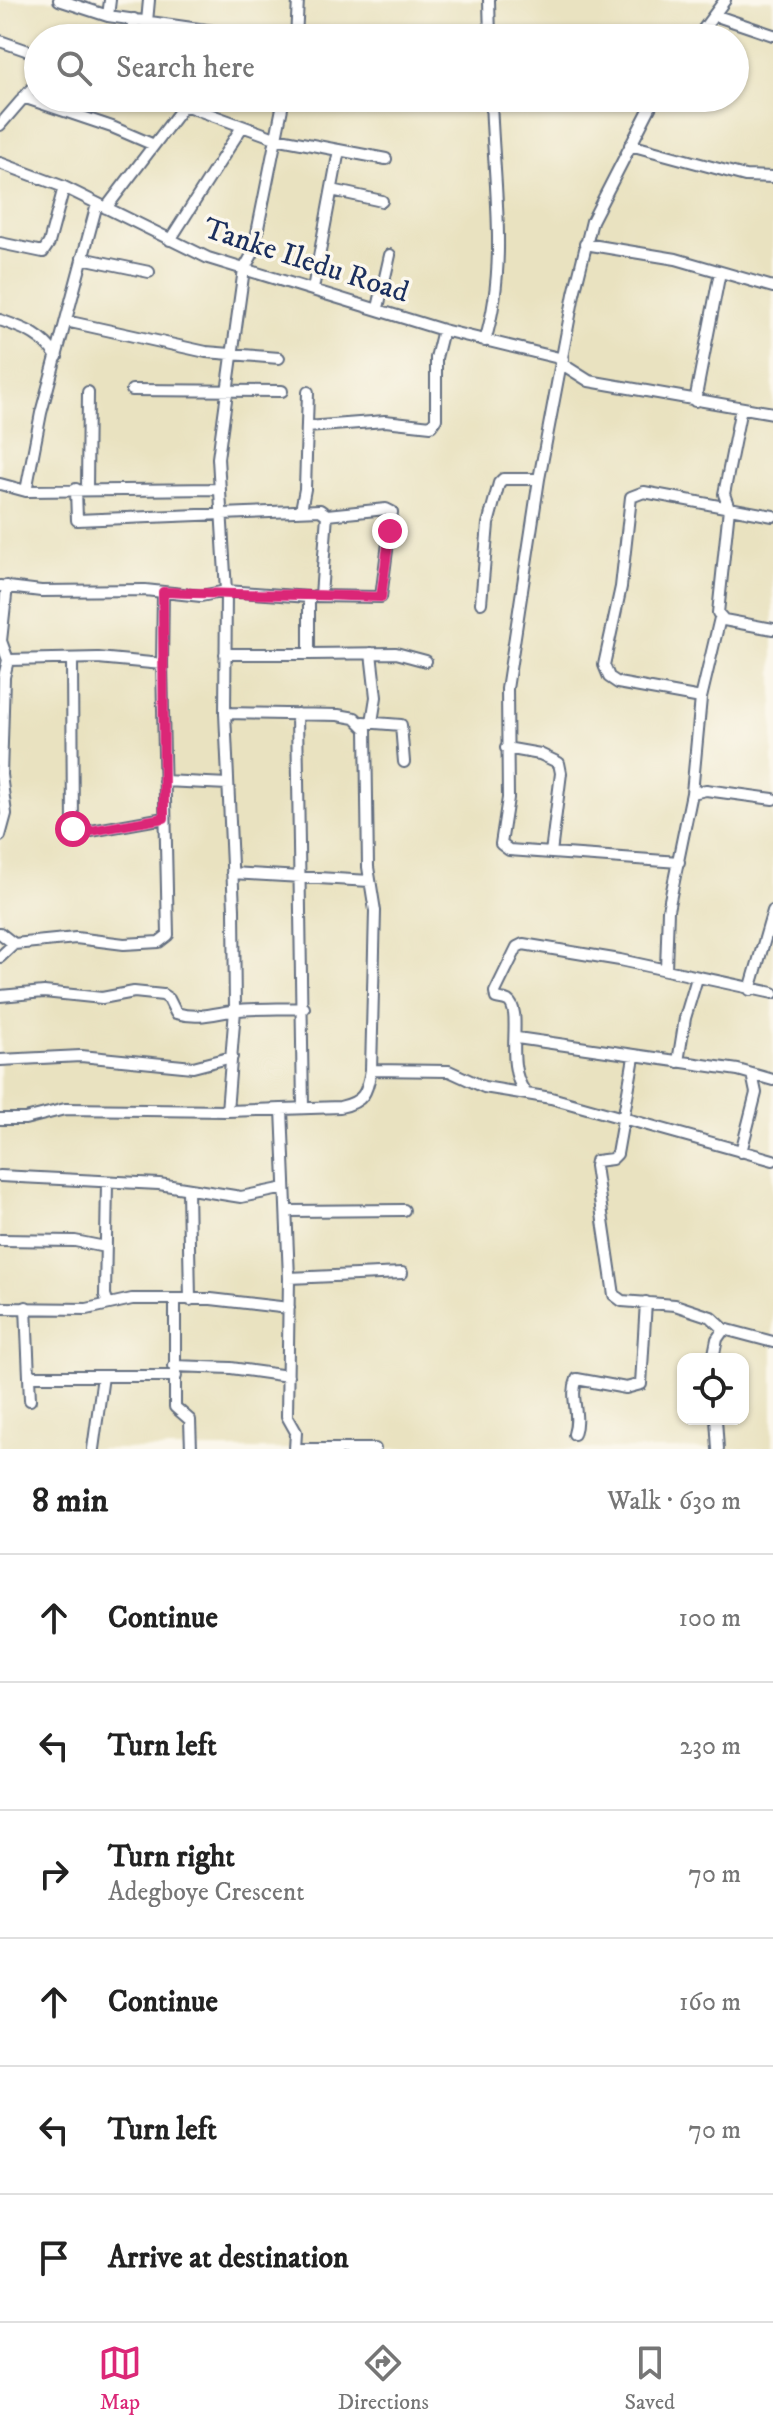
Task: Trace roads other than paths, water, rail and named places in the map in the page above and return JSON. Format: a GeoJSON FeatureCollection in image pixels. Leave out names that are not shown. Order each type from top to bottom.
{"type":"FeatureCollection","features":[{"type":"Feature","properties":{"kind":"street"},"geometry":{"type":"LineString","coordinates":[[59,0],[77,9],[161,24]]}},
{"type":"Feature","properties":{"kind":"street"},"geometry":{"type":"LineString","coordinates":[[108,16],[110,0]]}},
{"type":"Feature","properties":{"kind":"street"},"geometry":{"type":"LineString","coordinates":[[147,22],[149,0]]}},
{"type":"Feature","properties":{"kind":"street"},"geometry":{"type":"LineString","coordinates":[[297,24],[298,0]]}},
{"type":"Feature","properties":{"kind":"street"},"geometry":{"type":"LineString","coordinates":[[489,0],[490,24]]}},
{"type":"Feature","properties":{"kind":"street"},"geometry":{"type":"LineString","coordinates":[[707,24],[725,0]]}},
{"type":"Feature","properties":{"kind":"street"},"geometry":{"type":"LineString","coordinates":[[714,15],[741,24]]}},
{"type":"Feature","properties":{"kind":"street"},"geometry":{"type":"LineString","coordinates":[[133,24],[134,19]]}},
{"type":"Feature","properties":{"kind":"street"},"geometry":{"type":"LineString","coordinates":[[749,27],[773,35]]}},
{"type":"Feature","properties":{"kind":"street"},"geometry":{"type":"LineString","coordinates":[[0,41],[24,49]]}},
{"type":"Feature","properties":{"kind":"street"},"geometry":{"type":"LineString","coordinates":[[0,125],[23,97]]}},
{"type":"Feature","properties":{"kind":"street"},"geometry":{"type":"LineString","coordinates":[[68,112],[154,145]]}},
{"type":"Feature","properties":{"kind":"street"},"geometry":{"type":"LineString","coordinates":[[26,491],[82,258],[102,206],[179,112]]}},
{"type":"Feature","properties":{"kind":"street"},"geometry":{"type":"LineString","coordinates":[[198,112],[275,138],[386,159]]}},
{"type":"Feature","properties":{"kind":"street"},"geometry":{"type":"LineString","coordinates":[[227,1111],[235,1010],[225,713],[226,591],[218,458],[244,269],[253,253],[281,112]]}},
{"type":"Feature","properties":{"kind":"street"},"geometry":{"type":"LineString","coordinates":[[485,341],[494,313],[500,265],[492,112]]}},
{"type":"Feature","properties":{"kind":"street"},"geometry":{"type":"LineString","coordinates":[[648,112],[604,194],[585,244],[539,479],[507,689],[508,798],[501,844],[509,850],[679,862]]}},
{"type":"Feature","properties":{"kind":"street"},"geometry":{"type":"LineString","coordinates":[[170,240],[242,127]]}},
{"type":"Feature","properties":{"kind":"street"},"geometry":{"type":"LineString","coordinates":[[630,145],[745,176],[773,177]]}},
{"type":"Feature","properties":{"kind":"street"},"geometry":{"type":"LineString","coordinates":[[313,289],[339,150]]}},
{"type":"Feature","properties":{"kind":"street","name":"Tanke Iledu Road"},"geometry":{"type":"LineString","coordinates":[[0,163],[64,187],[208,258],[443,330],[563,362],[589,381],[773,413]]}},
{"type":"Feature","properties":{"kind":"street"},"geometry":{"type":"LineString","coordinates":[[0,243],[43,252],[49,243],[64,187]]}},
{"type":"Feature","properties":{"kind":"street"},"geometry":{"type":"LineString","coordinates":[[332,190],[382,201]]}},
{"type":"Feature","properties":{"kind":"street"},"geometry":{"type":"LineString","coordinates":[[585,244],[676,259],[773,287]]}},
{"type":"Feature","properties":{"kind":"street"},"geometry":{"type":"LineString","coordinates":[[378,308],[390,255]]}},
{"type":"Feature","properties":{"kind":"street"},"geometry":{"type":"LineString","coordinates":[[82,258],[149,272]]}},
{"type":"Feature","properties":{"kind":"street"},"geometry":{"type":"LineString","coordinates":[[695,401],[720,272]]}},
{"type":"Feature","properties":{"kind":"street"},"geometry":{"type":"LineString","coordinates":[[0,320],[47,340],[57,357]]}},
{"type":"Feature","properties":{"kind":"street"},"geometry":{"type":"LineString","coordinates":[[66,321],[230,356],[279,358]]}},
{"type":"Feature","properties":{"kind":"street"},"geometry":{"type":"LineString","coordinates":[[307,427],[385,421],[431,426],[436,419],[436,358],[443,330]]}},
{"type":"Feature","properties":{"kind":"street"},"geometry":{"type":"LineString","coordinates":[[132,390],[282,391]]}},
{"type":"Feature","properties":{"kind":"street"},"geometry":{"type":"LineString","coordinates":[[0,836],[6,814],[0,775],[2,710],[8,660],[1,640],[3,586],[41,591],[163,592],[201,596],[226,591],[309,597],[381,597],[392,512],[386,509],[327,515],[320,510],[301,510],[255,514],[221,512],[116,521],[77,520],[88,392]]}},
{"type":"Feature","properties":{"kind":"street"},"geometry":{"type":"LineString","coordinates":[[301,510],[305,489],[308,392]]}},
{"type":"Feature","properties":{"kind":"street"},"geometry":{"type":"LineString","coordinates":[[666,969],[668,910],[692,793],[701,698],[720,618],[729,508],[724,494],[741,408]]}},
{"type":"Feature","properties":{"kind":"street"},"geometry":{"type":"LineString","coordinates":[[481,603],[488,524],[499,483],[503,479],[539,479]]}},
{"type":"Feature","properties":{"kind":"street"},"geometry":{"type":"LineString","coordinates":[[0,484],[26,491],[219,489]]}},
{"type":"Feature","properties":{"kind":"street"},"geometry":{"type":"LineString","coordinates":[[701,698],[618,683],[609,677],[605,656],[621,587],[631,497],[644,492],[773,516]]}},
{"type":"Feature","properties":{"kind":"street"},"geometry":{"type":"LineString","coordinates":[[321,595],[327,515]]}},
{"type":"Feature","properties":{"kind":"street"},"geometry":{"type":"LineString","coordinates":[[0,957],[14,944],[76,938],[124,944],[165,940],[169,914],[164,818],[163,592]]}},
{"type":"Feature","properties":{"kind":"street"},"geometry":{"type":"LineString","coordinates":[[309,597],[309,654]]}},
{"type":"Feature","properties":{"kind":"street"},"geometry":{"type":"LineString","coordinates":[[720,618],[773,629]]}},
{"type":"Feature","properties":{"kind":"street"},"geometry":{"type":"LineString","coordinates":[[0,1119],[25,1119],[65,1109],[227,1111],[340,1107],[363,1099],[371,1070],[375,911],[370,881],[368,722],[376,697],[371,653]]}},
{"type":"Feature","properties":{"kind":"street"},"geometry":{"type":"LineString","coordinates":[[225,654],[396,653],[426,661]]}},
{"type":"Feature","properties":{"kind":"street"},"geometry":{"type":"LineString","coordinates":[[8,660],[162,664]]}},
{"type":"Feature","properties":{"kind":"street"},"geometry":{"type":"LineString","coordinates":[[72,660],[73,829],[80,833],[164,818]]}},
{"type":"Feature","properties":{"kind":"street"},"geometry":{"type":"LineString","coordinates":[[225,713],[338,715],[401,725],[404,762]]}},
{"type":"Feature","properties":{"kind":"street"},"geometry":{"type":"LineString","coordinates":[[297,714],[304,1008],[303,1108]]}},
{"type":"Feature","properties":{"kind":"street"},"geometry":{"type":"LineString","coordinates":[[506,748],[540,754],[559,763],[561,773],[551,853]]}},
{"type":"Feature","properties":{"kind":"street"},"geometry":{"type":"LineString","coordinates":[[164,781],[228,784]]}},
{"type":"Feature","properties":{"kind":"street"},"geometry":{"type":"LineString","coordinates":[[692,793],[706,790],[773,799]]}},
{"type":"Feature","properties":{"kind":"street"},"geometry":{"type":"LineString","coordinates":[[232,873],[370,881]]}},
{"type":"Feature","properties":{"kind":"street"},"geometry":{"type":"LineString","coordinates":[[750,990],[773,911]]}},
{"type":"Feature","properties":{"kind":"street"},"geometry":{"type":"LineString","coordinates":[[0,933],[14,944]]}},
{"type":"Feature","properties":{"kind":"street"},"geometry":{"type":"LineString","coordinates":[[525,1092],[514,1073],[512,1060],[517,1038],[510,1003],[496,998],[495,992],[517,947],[523,944],[666,969],[773,993]]}},
{"type":"Feature","properties":{"kind":"street"},"geometry":{"type":"LineString","coordinates":[[678,1062],[685,1018],[697,978]]}},
{"type":"Feature","properties":{"kind":"street"},"geometry":{"type":"LineString","coordinates":[[0,996],[44,992],[102,998],[134,992],[163,995],[169,999],[176,1013],[215,1017],[235,1010],[304,1008]]}},
{"type":"Feature","properties":{"kind":"street"},"geometry":{"type":"LineString","coordinates":[[517,1038],[545,1039],[634,1057],[752,1074],[773,1083]]}},
{"type":"Feature","properties":{"kind":"street"},"geometry":{"type":"LineString","coordinates":[[0,1060],[81,1056],[193,1067],[232,1057]]}},
{"type":"Feature","properties":{"kind":"street"},"geometry":{"type":"LineString","coordinates":[[634,1057],[615,1158],[596,1161],[595,1166],[614,1295],[622,1301],[675,1305],[711,1317],[724,1329],[773,1342]]}},
{"type":"Feature","properties":{"kind":"street"},"geometry":{"type":"LineString","coordinates":[[371,1070],[449,1071],[484,1087],[525,1092],[625,1117],[773,1160]]}},
{"type":"Feature","properties":{"kind":"street"},"geometry":{"type":"LineString","coordinates":[[741,1152],[756,1093],[752,1074]]}},
{"type":"Feature","properties":{"kind":"street"},"geometry":{"type":"LineString","coordinates":[[756,1093],[773,1083]]}},
{"type":"Feature","properties":{"kind":"street"},"geometry":{"type":"LineString","coordinates":[[282,1109],[288,1211],[287,1416],[296,1432],[295,1449],[375,1449]]}},
{"type":"Feature","properties":{"kind":"street"},"geometry":{"type":"LineString","coordinates":[[0,1176],[188,1189],[241,1197],[285,1188]]}},
{"type":"Feature","properties":{"kind":"street"},"geometry":{"type":"LineString","coordinates":[[107,1183],[105,1295],[108,1303]]}},
{"type":"Feature","properties":{"kind":"street"},"geometry":{"type":"LineString","coordinates":[[188,1189],[190,1300]]}},
{"type":"Feature","properties":{"kind":"street"},"geometry":{"type":"LineString","coordinates":[[288,1211],[404,1210]]}},
{"type":"Feature","properties":{"kind":"street"},"geometry":{"type":"LineString","coordinates":[[0,1240],[64,1240],[105,1247]]}},
{"type":"Feature","properties":{"kind":"street"},"geometry":{"type":"LineString","coordinates":[[289,1278],[402,1273]]}},
{"type":"Feature","properties":{"kind":"street"},"geometry":{"type":"LineString","coordinates":[[0,1308],[87,1309],[132,1299],[216,1299],[289,1308]]}},
{"type":"Feature","properties":{"kind":"street"},"geometry":{"type":"LineString","coordinates":[[175,1301],[175,1407],[190,1420],[191,1449]]}},
{"type":"Feature","properties":{"kind":"street"},"geometry":{"type":"LineString","coordinates":[[574,1434],[580,1418],[574,1403],[577,1379],[626,1388],[641,1384],[646,1302]]}},
{"type":"Feature","properties":{"kind":"street"},"geometry":{"type":"LineString","coordinates":[[26,1307],[30,1400]]}},
{"type":"Feature","properties":{"kind":"street"},"geometry":{"type":"LineString","coordinates":[[714,1353],[717,1339],[724,1329]]}},
{"type":"Feature","properties":{"kind":"street"},"geometry":{"type":"LineString","coordinates":[[29,1376],[103,1376],[231,1368],[288,1376]]}},
{"type":"Feature","properties":{"kind":"street"},"geometry":{"type":"LineString","coordinates":[[93,1449],[103,1376]]}},
{"type":"Feature","properties":{"kind":"street"},"geometry":{"type":"LineString","coordinates":[[716,1425],[718,1449]]}}]}
